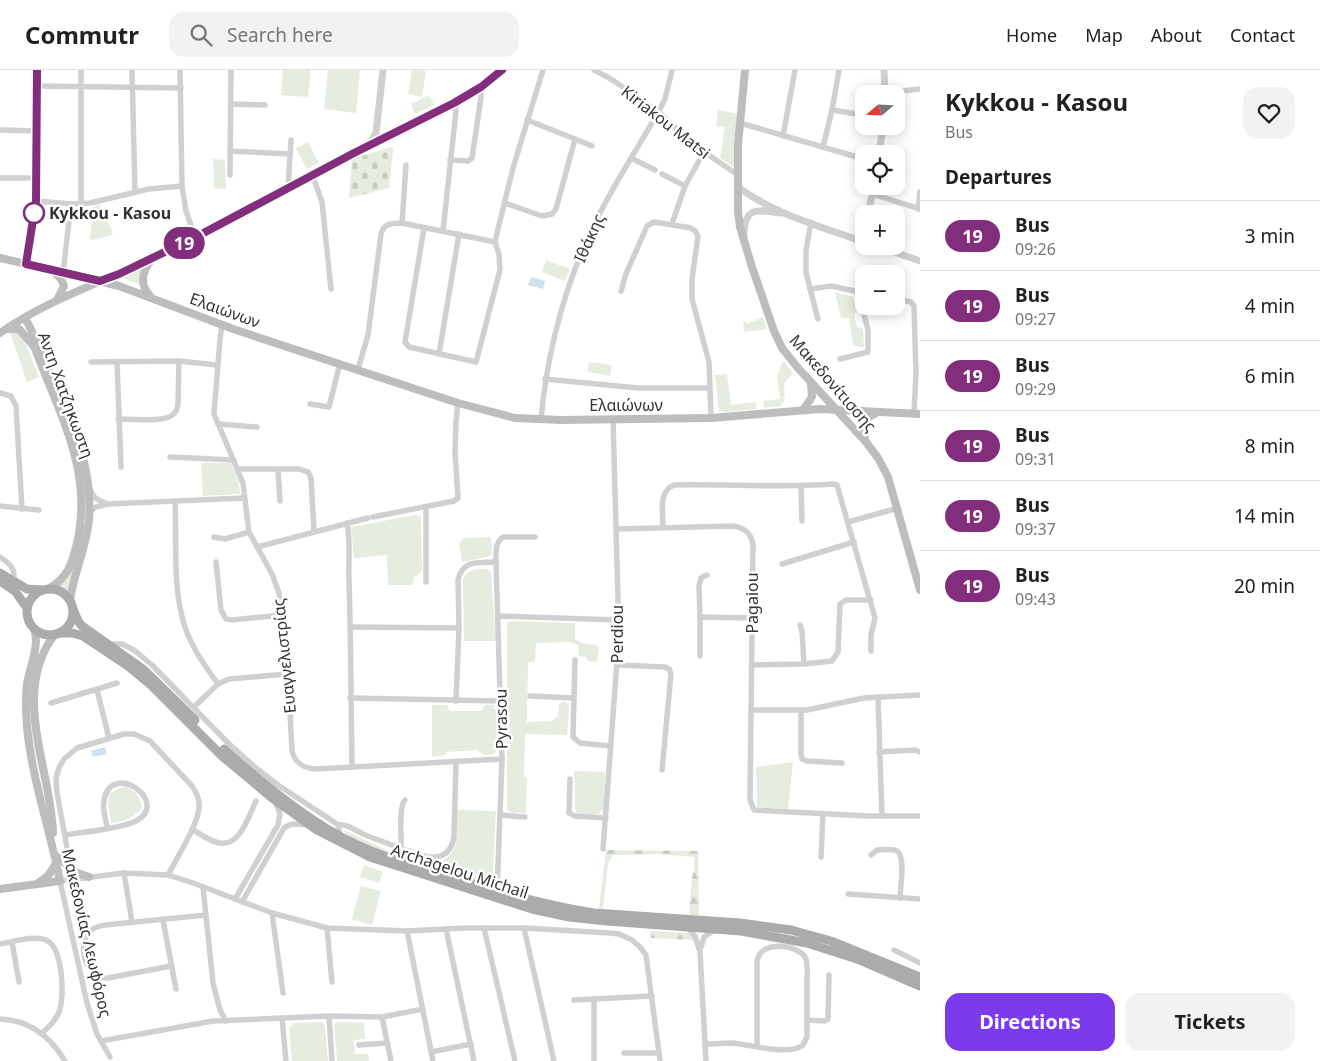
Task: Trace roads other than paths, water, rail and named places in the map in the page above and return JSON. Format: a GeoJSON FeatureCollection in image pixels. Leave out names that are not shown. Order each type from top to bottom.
{"type":"FeatureCollection","features":[{"type":"Feature","properties":{"kind":"main road"},"geometry":{"type":"LineString","coordinates":[[2,332],[23,318],[57,300],[196,237],[312,174],[454,103],[481,87],[502,70]]}},
{"type":"Feature","properties":{"kind":"main road","name":"Μακεδονίτισσης"},"geometry":{"type":"LineString","coordinates":[[745,70],[738,144],[739,217],[744,241],[776,336],[790,359],[866,442],[878,458],[888,477],[920,590]]}},
{"type":"Feature","properties":{"kind":"main road","name":"Ελαιώνων"},"geometry":{"type":"LineString","coordinates":[[0,258],[100,281],[151,297],[222,325],[503,416],[541,419],[711,418],[836,409],[917,414]]}},
{"type":"Feature","properties":{"kind":"main road"},"geometry":{"type":"LineString","coordinates":[[151,297],[145,290],[142,280],[145,269],[152,258]]}},
{"type":"Feature","properties":{"kind":"main road"},"geometry":{"type":"LineString","coordinates":[[54,271],[63,283],[63,289],[57,300]]}},
{"type":"Feature","properties":{"kind":"main road"},"geometry":{"type":"LineString","coordinates":[[35,343],[34,321],[44,307]]}},
{"type":"Feature","properties":{"kind":"main road","name":"Αντη Χατζηκωστη"},"geometry":{"type":"LineString","coordinates":[[23,318],[76,431],[90,487],[90,513],[87,534],[76,570],[71,605]]}},
{"type":"Feature","properties":{"kind":"main road"},"geometry":{"type":"LineString","coordinates":[[2,332],[11,328],[19,329],[35,343]]}},
{"type":"Feature","properties":{"kind":"main road","name":"Αντη Χατζηκωστη"},"geometry":{"type":"LineString","coordinates":[[35,343],[76,457],[83,501],[80,532],[68,569],[62,580],[45,589]]}},
{"type":"Feature","properties":{"kind":"main road"},"geometry":{"type":"LineString","coordinates":[[803,410],[813,395],[810,381]]}},
{"type":"Feature","properties":{"kind":"main road"},"geometry":{"type":"LineString","coordinates":[[866,442],[862,423],[879,411]]}},
{"type":"Feature","properties":{"kind":"main road"},"geometry":{"type":"LineString","coordinates":[[0,573],[26,589],[45,589],[60,591],[71,605],[71,621],[64,630],[57,633],[48,634],[40,632],[34,628],[28,615],[31,599],[45,589]]}},
{"type":"Feature","properties":{"kind":"main road"},"geometry":{"type":"LineString","coordinates":[[0,581],[15,591],[28,608]]}},
{"type":"Feature","properties":{"kind":"main road","name":"Archagelou Michail"},"geometry":{"type":"LineString","coordinates":[[71,605],[82,626],[154,678],[225,750],[255,776],[298,810],[340,836],[374,852],[497,895],[532,910],[569,917],[607,921],[769,934],[807,942],[860,960],[920,986]]}},
{"type":"Feature","properties":{"kind":"main road","name":"Μακεδονίας Λεωφόρος"},"geometry":{"type":"LineString","coordinates":[[34,628],[36,640],[27,686],[27,726],[44,815],[56,858],[60,881]]}},
{"type":"Feature","properties":{"kind":"main road","name":"Archagelou Michail"},"geometry":{"type":"LineString","coordinates":[[57,633],[72,633],[84,636],[142,676],[222,756],[271,797],[311,826],[370,858],[497,895],[551,906],[594,913],[740,923],[791,930],[831,941],[920,977]]}},
{"type":"Feature","properties":{"kind":"main road","name":"Μακεδονίας Λεωφόρος"},"geometry":{"type":"LineString","coordinates":[[52,842],[53,828],[36,728],[34,701],[36,676],[42,656],[48,644],[57,633]]}},
{"type":"Feature","properties":{"kind":"main road"},"geometry":{"type":"LineString","coordinates":[[36,884],[48,876],[56,858],[75,872],[89,877]]}},
{"type":"Feature","properties":{"kind":"main road"},"geometry":{"type":"LineString","coordinates":[[0,890],[60,881]]}},
{"type":"Feature","properties":{"kind":"street"},"geometry":{"type":"LineString","coordinates":[[26,264],[36,201],[37,70]]}},
{"type":"Feature","properties":{"kind":"street"},"geometry":{"type":"LineString","coordinates":[[81,70],[81,204]]}},
{"type":"Feature","properties":{"kind":"street"},"geometry":{"type":"LineString","coordinates":[[132,70],[135,192]]}},
{"type":"Feature","properties":{"kind":"street"},"geometry":{"type":"LineString","coordinates":[[180,70],[182,186],[186,211],[196,237]]}},
{"type":"Feature","properties":{"kind":"street"},"geometry":{"type":"LineString","coordinates":[[230,174],[231,70]]}},
{"type":"Feature","properties":{"kind":"street"},"geometry":{"type":"LineString","coordinates":[[366,147],[375,138],[383,70]]}},
{"type":"Feature","properties":{"kind":"street"},"geometry":{"type":"LineString","coordinates":[[424,228],[405,340],[409,347],[476,362],[500,270],[496,242],[504,203],[543,70]]}},
{"type":"Feature","properties":{"kind":"street","name":"Kiriakou Matsi"},"geometry":{"type":"LineString","coordinates":[[594,70],[658,112],[704,152],[738,176]]}},
{"type":"Feature","properties":{"kind":"street","name":"Ιθάκης"},"geometry":{"type":"LineString","coordinates":[[541,419],[545,379],[559,317],[580,259],[590,234],[665,99],[672,70]]}},
{"type":"Feature","properties":{"kind":"street"},"geometry":{"type":"LineString","coordinates":[[783,136],[795,70]]}},
{"type":"Feature","properties":{"kind":"street"},"geometry":{"type":"LineString","coordinates":[[823,147],[839,70]]}},
{"type":"Feature","properties":{"kind":"street"},"geometry":{"type":"LineString","coordinates":[[884,70],[885,85]]}},
{"type":"Feature","properties":{"kind":"street"},"geometry":{"type":"LineString","coordinates":[[38,86],[181,88]]}},
{"type":"Feature","properties":{"kind":"street"},"geometry":{"type":"LineString","coordinates":[[450,160],[468,161],[472,158],[481,87]]}},
{"type":"Feature","properties":{"kind":"street"},"geometry":{"type":"LineString","coordinates":[[905,91],[920,89]]}},
{"type":"Feature","properties":{"kind":"street"},"geometry":{"type":"LineString","coordinates":[[443,231],[456,111],[454,103]]}},
{"type":"Feature","properties":{"kind":"street"},"geometry":{"type":"LineString","coordinates":[[231,104],[265,105]]}},
{"type":"Feature","properties":{"kind":"street"},"geometry":{"type":"LineString","coordinates":[[832,110],[855,114]]}},
{"type":"Feature","properties":{"kind":"street"},"geometry":{"type":"LineString","coordinates":[[527,120],[592,146]]}},
{"type":"Feature","properties":{"kind":"street"},"geometry":{"type":"LineString","coordinates":[[378,121],[384,131],[396,131]]}},
{"type":"Feature","properties":{"kind":"street"},"geometry":{"type":"LineString","coordinates":[[740,123],[855,156]]}},
{"type":"Feature","properties":{"kind":"street"},"geometry":{"type":"LineString","coordinates":[[0,130],[38,131]]}},
{"type":"Feature","properties":{"kind":"street"},"geometry":{"type":"LineString","coordinates":[[504,203],[542,216],[552,214],[556,209],[575,139]]}},
{"type":"Feature","properties":{"kind":"street"},"geometry":{"type":"LineString","coordinates":[[288,188],[291,140]]}},
{"type":"Feature","properties":{"kind":"street"},"geometry":{"type":"LineString","coordinates":[[230,151],[290,154]]}},
{"type":"Feature","properties":{"kind":"street"},"geometry":{"type":"LineString","coordinates":[[672,224],[685,186],[704,152]]}},
{"type":"Feature","properties":{"kind":"street"},"geometry":{"type":"LineString","coordinates":[[631,158],[655,170]]}},
{"type":"Feature","properties":{"kind":"street"},"geometry":{"type":"LineString","coordinates":[[402,224],[406,165]]}},
{"type":"Feature","properties":{"kind":"street"},"geometry":{"type":"LineString","coordinates":[[312,174],[322,202],[331,289]]}},
{"type":"Feature","properties":{"kind":"street"},"geometry":{"type":"LineString","coordinates":[[662,174],[685,186]]}},
{"type":"Feature","properties":{"kind":"street"},"geometry":{"type":"LineString","coordinates":[[0,178],[37,178]]}},
{"type":"Feature","properties":{"kind":"street"},"geometry":{"type":"LineString","coordinates":[[36,201],[81,204],[149,189],[182,186]]}},
{"type":"Feature","properties":{"kind":"street"},"geometry":{"type":"LineString","coordinates":[[738,187],[759,201],[793,216],[855,238]]}},
{"type":"Feature","properties":{"kind":"street"},"geometry":{"type":"LineString","coordinates":[[885,195],[919,209],[920,192]]}},
{"type":"Feature","properties":{"kind":"street"},"geometry":{"type":"LineString","coordinates":[[63,273],[71,204]]}},
{"type":"Feature","properties":{"kind":"street"},"geometry":{"type":"LineString","coordinates":[[744,241],[745,219],[754,211],[766,211],[793,216]]}},
{"type":"Feature","properties":{"kind":"street"},"geometry":{"type":"LineString","coordinates":[[621,291],[626,274],[647,226],[654,222],[691,228],[696,231],[698,239],[692,280],[692,299],[709,362],[711,418]]}},
{"type":"Feature","properties":{"kind":"street"},"geometry":{"type":"LineString","coordinates":[[811,222],[806,251],[806,273],[818,318]]}},
{"type":"Feature","properties":{"kind":"street"},"geometry":{"type":"LineString","coordinates":[[358,369],[368,335],[381,234],[386,226],[393,223],[402,224],[496,242]]}},
{"type":"Feature","properties":{"kind":"street"},"geometry":{"type":"LineString","coordinates":[[438,354],[460,234]]}},
{"type":"Feature","properties":{"kind":"street"},"geometry":{"type":"LineString","coordinates":[[903,255],[920,261]]}},
{"type":"Feature","properties":{"kind":"street"},"geometry":{"type":"LineString","coordinates":[[810,289],[831,286],[855,291]]}},
{"type":"Feature","properties":{"kind":"street"},"geometry":{"type":"LineString","coordinates":[[905,301],[911,302],[914,306],[918,373],[917,414]]}},
{"type":"Feature","properties":{"kind":"street"},"geometry":{"type":"LineString","coordinates":[[840,358],[868,352],[868,330],[865,315]]}},
{"type":"Feature","properties":{"kind":"street","name":"Ευαγγελιστρίας"},"geometry":{"type":"LineString","coordinates":[[222,325],[214,409],[218,424],[243,484],[249,532],[279,593],[288,674],[292,751],[296,761],[309,768],[502,759]]}},
{"type":"Feature","properties":{"kind":"street"},"geometry":{"type":"LineString","coordinates":[[91,362],[179,361],[217,366]]}},
{"type":"Feature","properties":{"kind":"street"},"geometry":{"type":"LineString","coordinates":[[118,419],[162,419],[172,416],[178,407],[179,361]]}},
{"type":"Feature","properties":{"kind":"street"},"geometry":{"type":"LineString","coordinates":[[117,362],[121,467]]}},
{"type":"Feature","properties":{"kind":"street"},"geometry":{"type":"LineString","coordinates":[[310,404],[330,407],[340,363]]}},
{"type":"Feature","properties":{"kind":"street"},"geometry":{"type":"LineString","coordinates":[[545,379],[638,388],[710,388]]}},
{"type":"Feature","properties":{"kind":"street"},"geometry":{"type":"LineString","coordinates":[[0,393],[13,398],[16,406],[22,508]]}},
{"type":"Feature","properties":{"kind":"street"},"geometry":{"type":"LineString","coordinates":[[257,547],[371,517],[454,501],[458,498],[455,452],[458,403]]}},
{"type":"Feature","properties":{"kind":"street","name":"Perdiou"},"geometry":{"type":"LineString","coordinates":[[603,849],[619,635],[613,419]]}},
{"type":"Feature","properties":{"kind":"street"},"geometry":{"type":"LineString","coordinates":[[218,424],[257,427]]}},
{"type":"Feature","properties":{"kind":"street"},"geometry":{"type":"LineString","coordinates":[[170,457],[234,460]]}},
{"type":"Feature","properties":{"kind":"street"},"geometry":{"type":"LineString","coordinates":[[238,469],[302,469],[310,475],[314,531]]}},
{"type":"Feature","properties":{"kind":"street"},"geometry":{"type":"LineString","coordinates":[[278,470],[280,501]]}},
{"type":"Feature","properties":{"kind":"street"},"geometry":{"type":"LineString","coordinates":[[663,527],[663,498],[666,490],[674,485],[837,485],[875,620],[871,635],[871,651]]}},
{"type":"Feature","properties":{"kind":"street"},"geometry":{"type":"LineString","coordinates":[[801,486],[802,521]]}},
{"type":"Feature","properties":{"kind":"street"},"geometry":{"type":"LineString","coordinates":[[90,487],[97,499],[108,504]]}},
{"type":"Feature","properties":{"kind":"street"},"geometry":{"type":"LineString","coordinates":[[90,513],[96,507],[108,504],[244,498]]}},
{"type":"Feature","properties":{"kind":"street"},"geometry":{"type":"LineString","coordinates":[[176,501],[178,584],[185,626],[201,660],[218,684]]}},
{"type":"Feature","properties":{"kind":"street"},"geometry":{"type":"LineString","coordinates":[[0,506],[39,510]]}},
{"type":"Feature","properties":{"kind":"street"},"geometry":{"type":"LineString","coordinates":[[426,507],[426,582]]}},
{"type":"Feature","properties":{"kind":"street"},"geometry":{"type":"LineString","coordinates":[[848,522],[898,508]]}},
{"type":"Feature","properties":{"kind":"street"},"geometry":{"type":"LineString","coordinates":[[347,523],[350,541],[352,767]]}},
{"type":"Feature","properties":{"kind":"street","name":"Pagaiou"},"geometry":{"type":"LineString","coordinates":[[617,529],[733,526],[746,530],[749,534],[753,545],[750,800],[752,807],[757,811],[823,814]]}},
{"type":"Feature","properties":{"kind":"street"},"geometry":{"type":"LineString","coordinates":[[214,538],[225,539],[249,532]]}},
{"type":"Feature","properties":{"kind":"street","name":"Pyrasou"},"geometry":{"type":"LineString","coordinates":[[497,895],[502,759],[496,562],[499,540],[503,537],[535,536]]}},
{"type":"Feature","properties":{"kind":"street"},"geometry":{"type":"LineString","coordinates":[[782,564],[854,542]]}},
{"type":"Feature","properties":{"kind":"street"},"geometry":{"type":"LineString","coordinates":[[0,557],[14,569],[13,581]]}},
{"type":"Feature","properties":{"kind":"street"},"geometry":{"type":"LineString","coordinates":[[216,562],[221,610],[226,619],[282,615]]}},
{"type":"Feature","properties":{"kind":"street"},"geometry":{"type":"LineString","coordinates":[[456,701],[459,628],[458,580],[460,572],[468,564],[496,562]]}},
{"type":"Feature","properties":{"kind":"street"},"geometry":{"type":"LineString","coordinates":[[700,656],[699,586],[701,578],[707,575]]}},
{"type":"Feature","properties":{"kind":"street"},"geometry":{"type":"LineString","coordinates":[[753,665],[804,664],[828,662],[835,659],[837,656],[841,603],[846,600],[870,600]]}},
{"type":"Feature","properties":{"kind":"street"},"geometry":{"type":"LineString","coordinates":[[498,616],[618,620]]}},
{"type":"Feature","properties":{"kind":"street"},"geometry":{"type":"LineString","coordinates":[[700,617],[751,618]]}},
{"type":"Feature","properties":{"kind":"street"},"geometry":{"type":"LineString","coordinates":[[800,625],[804,664]]}},
{"type":"Feature","properties":{"kind":"street"},"geometry":{"type":"LineString","coordinates":[[351,627],[459,628]]}},
{"type":"Feature","properties":{"kind":"street"},"geometry":{"type":"LineString","coordinates":[[109,644],[122,644],[134,650],[152,665],[227,742],[278,785],[338,825],[344,825],[430,858],[442,855],[451,846],[454,837],[456,761]]}},
{"type":"Feature","properties":{"kind":"street"},"geometry":{"type":"LineString","coordinates":[[576,660],[572,733],[574,740],[580,744],[610,746]]}},
{"type":"Feature","properties":{"kind":"street"},"geometry":{"type":"LineString","coordinates":[[618,665],[665,667],[669,669],[662,770]]}},
{"type":"Feature","properties":{"kind":"street"},"geometry":{"type":"LineString","coordinates":[[194,707],[218,684],[229,679],[288,674]]}},
{"type":"Feature","properties":{"kind":"street"},"geometry":{"type":"LineString","coordinates":[[50,703],[117,683]]}},
{"type":"Feature","properties":{"kind":"street"},"geometry":{"type":"LineString","coordinates":[[96,690],[109,738]]}},
{"type":"Feature","properties":{"kind":"street"},"geometry":{"type":"LineString","coordinates":[[752,710],[801,710],[852,700],[920,695]]}},
{"type":"Feature","properties":{"kind":"street"},"geometry":{"type":"LineString","coordinates":[[530,696],[573,698]]}},
{"type":"Feature","properties":{"kind":"street"},"geometry":{"type":"LineString","coordinates":[[878,697],[882,816]]}},
{"type":"Feature","properties":{"kind":"street"},"geometry":{"type":"LineString","coordinates":[[350,698],[501,701]]}},
{"type":"Feature","properties":{"kind":"street"},"geometry":{"type":"LineString","coordinates":[[801,710],[802,759],[842,763]]}},
{"type":"Feature","properties":{"kind":"street"},"geometry":{"type":"LineString","coordinates":[[68,853],[57,793],[56,778],[59,768],[64,759],[77,748],[124,734],[134,734],[150,741],[192,786],[197,794],[198,815],[168,875]]}},
{"type":"Feature","properties":{"kind":"street"},"geometry":{"type":"LineString","coordinates":[[880,752],[915,750],[920,752]]}},
{"type":"Feature","properties":{"kind":"street"},"geometry":{"type":"LineString","coordinates":[[570,779],[568,808],[571,814],[575,816],[606,818]]}},
{"type":"Feature","properties":{"kind":"street"},"geometry":{"type":"LineString","coordinates":[[65,835],[107,828],[131,823],[143,816],[146,810],[143,794],[128,783],[113,786],[107,792],[103,804],[107,828]]}},
{"type":"Feature","properties":{"kind":"street"},"geometry":{"type":"LineString","coordinates":[[235,899],[280,821],[279,807],[271,797]]}},
{"type":"Feature","properties":{"kind":"street"},"geometry":{"type":"LineString","coordinates":[[401,848],[401,809],[405,800]]}},
{"type":"Feature","properties":{"kind":"street"},"geometry":{"type":"LineString","coordinates":[[192,830],[214,842],[228,843],[239,834],[256,801]]}},
{"type":"Feature","properties":{"kind":"street"},"geometry":{"type":"LineString","coordinates":[[821,857],[823,814],[919,816]]}},
{"type":"Feature","properties":{"kind":"street"},"geometry":{"type":"LineString","coordinates":[[500,815],[525,817]]}},
{"type":"Feature","properties":{"kind":"street"},"geometry":{"type":"LineString","coordinates":[[242,902],[284,828],[297,823],[311,826]]}},
{"type":"Feature","properties":{"kind":"street"},"geometry":{"type":"LineString","coordinates":[[338,825],[340,836]]}},
{"type":"Feature","properties":{"kind":"street"},"geometry":{"type":"LineString","coordinates":[[871,855],[877,850],[894,850],[900,854],[902,861],[900,898]]}},
{"type":"Feature","properties":{"kind":"street"},"geometry":{"type":"LineString","coordinates":[[124,873],[132,922]]}},
{"type":"Feature","properties":{"kind":"street"},"geometry":{"type":"LineString","coordinates":[[60,881],[124,873],[168,875],[272,913],[327,928],[407,931],[524,928],[619,934],[638,944],[644,952],[647,961],[660,1061]]}},
{"type":"Feature","properties":{"kind":"street","name":"Μακεδονίας Λεωφόρος"},"geometry":{"type":"LineString","coordinates":[[60,881],[87,1003],[93,1023],[110,1057]]}},
{"type":"Feature","properties":{"kind":"street"},"geometry":{"type":"LineString","coordinates":[[203,887],[213,983],[220,1010],[226,1020]]}},
{"type":"Feature","properties":{"kind":"street"},"geometry":{"type":"LineString","coordinates":[[249,889],[250,899],[257,907]]}},
{"type":"Feature","properties":{"kind":"street"},"geometry":{"type":"LineString","coordinates":[[848,894],[920,899]]}},
{"type":"Feature","properties":{"kind":"street"},"geometry":{"type":"LineString","coordinates":[[272,913],[283,993]]}},
{"type":"Feature","properties":{"kind":"street"},"geometry":{"type":"LineString","coordinates":[[171,966],[108,978],[99,977],[90,971],[84,951],[85,939],[90,931],[105,925],[206,915]]}},
{"type":"Feature","properties":{"kind":"street"},"geometry":{"type":"LineString","coordinates":[[163,920],[176,989]]}},
{"type":"Feature","properties":{"kind":"street"},"geometry":{"type":"LineString","coordinates":[[686,927],[695,936],[700,952],[706,1061]]}},
{"type":"Feature","properties":{"kind":"street"},"geometry":{"type":"LineString","coordinates":[[327,928],[332,982]]}},
{"type":"Feature","properties":{"kind":"street"},"geometry":{"type":"LineString","coordinates":[[484,928],[515,1061]]}},
{"type":"Feature","properties":{"kind":"street"},"geometry":{"type":"LineString","coordinates":[[524,928],[554,1061]]}},
{"type":"Feature","properties":{"kind":"street"},"geometry":{"type":"LineString","coordinates":[[446,929],[474,1061]]}},
{"type":"Feature","properties":{"kind":"street"},"geometry":{"type":"LineString","coordinates":[[700,952],[704,937],[716,929]]}},
{"type":"Feature","properties":{"kind":"street"},"geometry":{"type":"LineString","coordinates":[[407,931],[433,1061]]}},
{"type":"Feature","properties":{"kind":"street"},"geometry":{"type":"LineString","coordinates":[[0,944],[39,938],[52,943],[56,949],[62,984],[61,1004],[54,1021],[42,1033]]}},
{"type":"Feature","properties":{"kind":"street"},"geometry":{"type":"LineString","coordinates":[[12,942],[19,982]]}},
{"type":"Feature","properties":{"kind":"street"},"geometry":{"type":"LineString","coordinates":[[706,1044],[735,1044],[757,1047],[794,1050],[803,1045],[807,1036],[806,966],[804,954],[795,949],[773,946],[764,948],[759,953],[757,962],[757,1047]]}},
{"type":"Feature","properties":{"kind":"street"},"geometry":{"type":"LineString","coordinates":[[894,950],[920,963]]}},
{"type":"Feature","properties":{"kind":"street"},"geometry":{"type":"LineString","coordinates":[[807,1020],[826,1021],[828,1019],[829,975]]}},
{"type":"Feature","properties":{"kind":"street"},"geometry":{"type":"LineString","coordinates":[[574,1000],[652,996]]}},
{"type":"Feature","properties":{"kind":"street"},"geometry":{"type":"LineString","coordinates":[[594,999],[594,1061]]}},
{"type":"Feature","properties":{"kind":"street"},"geometry":{"type":"LineString","coordinates":[[101,1041],[226,1020],[329,1016],[382,1017],[423,1009]]}},
{"type":"Feature","properties":{"kind":"street"},"geometry":{"type":"LineString","coordinates":[[329,1016],[332,1061]]}},
{"type":"Feature","properties":{"kind":"street"},"geometry":{"type":"LineString","coordinates":[[382,1017],[391,1061]]}},
{"type":"Feature","properties":{"kind":"street"},"geometry":{"type":"LineString","coordinates":[[282,1018],[286,1061]]}},
{"type":"Feature","properties":{"kind":"street"},"geometry":{"type":"LineString","coordinates":[[0,1019],[18,1021],[42,1033],[53,1044],[65,1061]]}},
{"type":"Feature","properties":{"kind":"street"},"geometry":{"type":"LineString","coordinates":[[358,1046],[387,1043]]}},
{"type":"Feature","properties":{"kind":"street"},"geometry":{"type":"LineString","coordinates":[[431,1052],[470,1044]]}},
{"type":"Feature","properties":{"kind":"street"},"geometry":{"type":"LineString","coordinates":[[624,1053],[659,1053]]}},
{"type":"Feature","properties":{"kind":"water"},"geometry":{"type":"Polygon","coordinates":[[[531,277],[545,281],[543,289],[528,285],[531,277]]]}},
{"type":"Feature","properties":{"kind":"water"},"geometry":{"type":"Polygon","coordinates":[[[105,747],[107,754],[93,757],[91,751],[105,747]]]}},
{"type":"Feature","properties":{"kind":"place","name":"Kykkou - Kasou"},"geometry":{"type":"Point","coordinates":[34,213]}}]}
